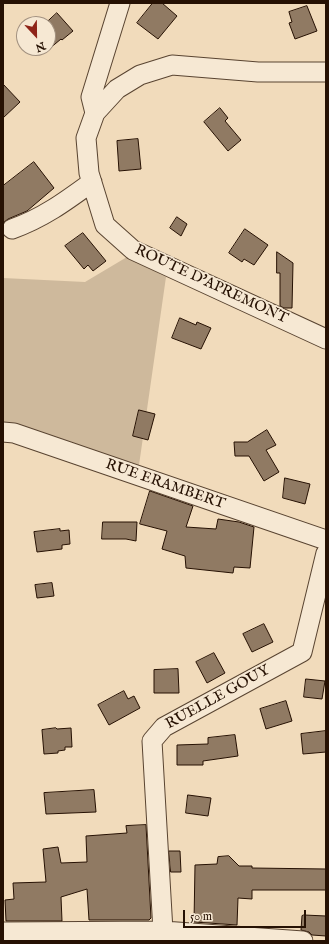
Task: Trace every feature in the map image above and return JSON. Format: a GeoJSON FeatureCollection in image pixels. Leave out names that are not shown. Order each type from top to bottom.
{"type":"FeatureCollection","features":[{"type":"Feature","properties":{"kind":"street"},"geometry":{"type":"LineString","coordinates":[[95,113],[91,97],[120,3]]}},
{"type":"Feature","properties":{"kind":"street","name":"ROUTE D'APREMONT"},"geometry":{"type":"LineString","coordinates":[[326,72],[258,72],[172,65],[140,75],[117,89],[95,113],[86,138],[89,173],[105,225],[133,250],[326,339]]}},
{"type":"Feature","properties":{"kind":"street"},"geometry":{"type":"LineString","coordinates":[[12,229],[51,212],[92,182]]}},
{"type":"Feature","properties":{"kind":"street","name":"RUE ERAMBERT"},"geometry":{"type":"LineString","coordinates":[[3,432],[14,433],[326,540]]}},
{"type":"Feature","properties":{"kind":"street","name":"RUELLE GOUY"},"geometry":{"type":"LineString","coordinates":[[163,931],[152,741],[164,727],[302,652],[326,553]]}},
{"type":"Feature","properties":{"kind":"street"},"geometry":{"type":"LineString","coordinates":[[3,932],[163,931],[303,941]]}},
{"type":"Feature","properties":{"kind":"shaded area"},"geometry":{"type":"Polygon","coordinates":[[[127,257],[166,277],[139,465],[14,427],[3,427],[3,278],[85,282],[127,257]]]}},
{"type":"Feature","properties":{"kind":"building"},"geometry":{"type":"Polygon","coordinates":[[[153,3],[162,3],[177,16],[158,39],[137,23],[153,3]]]}},
{"type":"Feature","properties":{"kind":"building"},"geometry":{"type":"Polygon","coordinates":[[[307,6],[317,31],[295,39],[289,23],[292,22],[289,12],[307,6]]]}},
{"type":"Feature","properties":{"kind":"building"},"geometry":{"type":"Polygon","coordinates":[[[57,13],[73,31],[56,43],[56,16],[54,16],[57,13]]]}},
{"type":"Feature","properties":{"kind":"building"},"geometry":{"type":"Polygon","coordinates":[[[3,84],[20,102],[3,118],[3,84]]]}},
{"type":"Feature","properties":{"kind":"building"},"geometry":{"type":"Polygon","coordinates":[[[220,108],[228,118],[225,121],[241,140],[228,151],[204,122],[220,108]]]}},
{"type":"Feature","properties":{"kind":"building"},"geometry":{"type":"Polygon","coordinates":[[[138,139],[141,169],[119,171],[117,141],[138,139]]]}},
{"type":"Feature","properties":{"kind":"building"},"geometry":{"type":"Polygon","coordinates":[[[34,162],[54,188],[27,211],[8,219],[3,223],[3,186],[34,162]]]}},
{"type":"Feature","properties":{"kind":"building"},"geometry":{"type":"Polygon","coordinates":[[[177,217],[187,224],[181,236],[170,228],[177,217]]]}},
{"type":"Feature","properties":{"kind":"building"},"geometry":{"type":"Polygon","coordinates":[[[245,229],[268,245],[254,265],[244,259],[242,262],[229,253],[245,229]]]}},
{"type":"Feature","properties":{"kind":"building"},"geometry":{"type":"Polygon","coordinates":[[[83,233],[106,261],[93,271],[88,265],[84,269],[65,246],[83,233]]]}},
{"type":"Feature","properties":{"kind":"building"},"geometry":{"type":"Polygon","coordinates":[[[277,252],[293,263],[292,308],[284,308],[280,306],[280,273],[277,273],[277,252]]]}},
{"type":"Feature","properties":{"kind":"building"},"geometry":{"type":"Polygon","coordinates":[[[180,318],[196,325],[197,322],[211,328],[201,349],[172,338],[180,318]]]}},
{"type":"Feature","properties":{"kind":"building"},"geometry":{"type":"Polygon","coordinates":[[[139,410],[155,414],[148,440],[133,436],[139,410]]]}},
{"type":"Feature","properties":{"kind":"building"},"geometry":{"type":"Polygon","coordinates":[[[267,430],[276,445],[266,450],[279,472],[264,481],[249,456],[235,456],[234,442],[247,442],[267,430]]]}},
{"type":"Feature","properties":{"kind":"building"},"geometry":{"type":"Polygon","coordinates":[[[285,478],[310,484],[305,504],[283,498],[285,478]]]}},
{"type":"Feature","properties":{"kind":"building"},"geometry":{"type":"Polygon","coordinates":[[[150,491],[193,506],[186,527],[216,529],[218,519],[239,522],[254,527],[250,568],[234,567],[233,573],[186,568],[185,556],[162,549],[167,531],[140,524],[150,491]]]}},
{"type":"Feature","properties":{"kind":"building"},"geometry":{"type":"Polygon","coordinates":[[[103,522],[137,522],[136,541],[126,539],[102,539],[103,522]]]}},
{"type":"Feature","properties":{"kind":"building"},"geometry":{"type":"Polygon","coordinates":[[[60,529],[60,531],[69,530],[70,544],[62,545],[62,549],[37,552],[34,532],[60,529]]]}},
{"type":"Feature","properties":{"kind":"building"},"geometry":{"type":"Polygon","coordinates":[[[52,583],[54,596],[37,598],[35,585],[52,583]]]}},
{"type":"Feature","properties":{"kind":"building"},"geometry":{"type":"Polygon","coordinates":[[[264,624],[273,642],[252,652],[243,634],[264,624]]]}},
{"type":"Feature","properties":{"kind":"building"},"geometry":{"type":"Polygon","coordinates":[[[214,653],[225,673],[207,683],[196,662],[214,653]]]}},
{"type":"Feature","properties":{"kind":"building"},"geometry":{"type":"Polygon","coordinates":[[[178,669],[179,693],[154,693],[154,670],[178,669]]]}},
{"type":"Feature","properties":{"kind":"building"},"geometry":{"type":"Polygon","coordinates":[[[306,679],[325,681],[322,699],[304,697],[306,679]]]}},
{"type":"Feature","properties":{"kind":"building"},"geometry":{"type":"Polygon","coordinates":[[[124,691],[128,699],[134,696],[140,708],[109,725],[98,705],[124,691]]]}},
{"type":"Feature","properties":{"kind":"building"},"geometry":{"type":"Polygon","coordinates":[[[286,701],[292,721],[266,729],[260,709],[286,701]]]}},
{"type":"Feature","properties":{"kind":"building"},"geometry":{"type":"Polygon","coordinates":[[[71,728],[72,747],[65,747],[65,750],[58,751],[58,753],[44,754],[42,730],[71,728]]]}},
{"type":"Feature","properties":{"kind":"building"},"geometry":{"type":"Polygon","coordinates":[[[326,731],[326,752],[303,754],[301,734],[326,731]]]}},
{"type":"Feature","properties":{"kind":"building"},"geometry":{"type":"Polygon","coordinates":[[[235,735],[238,756],[203,761],[203,765],[177,765],[177,745],[208,744],[208,738],[235,735]]]}},
{"type":"Feature","properties":{"kind":"building"},"geometry":{"type":"Polygon","coordinates":[[[94,790],[96,812],[46,814],[44,793],[94,790]]]}},
{"type":"Feature","properties":{"kind":"building"},"geometry":{"type":"Polygon","coordinates":[[[188,795],[211,798],[208,816],[186,813],[188,795]]]}},
{"type":"Feature","properties":{"kind":"building"},"geometry":{"type":"Polygon","coordinates":[[[146,825],[151,918],[149,920],[89,920],[87,889],[61,897],[62,921],[6,921],[5,900],[14,899],[13,883],[46,882],[43,849],[58,847],[61,863],[87,862],[86,836],[127,833],[126,826],[146,825]]]}},
{"type":"Feature","properties":{"kind":"building"},"geometry":{"type":"Polygon","coordinates":[[[169,851],[180,851],[181,872],[171,872],[169,851]]]}},
{"type":"Feature","properties":{"kind":"building"},"geometry":{"type":"Polygon","coordinates":[[[229,856],[239,866],[252,866],[252,868],[326,869],[326,890],[252,890],[252,899],[238,898],[237,925],[194,922],[195,865],[217,864],[218,857],[229,856]]]}},
{"type":"Feature","properties":{"kind":"building"},"geometry":{"type":"Polygon","coordinates":[[[302,916],[326,916],[326,936],[312,935],[309,932],[301,930],[302,916]]]}}]}
